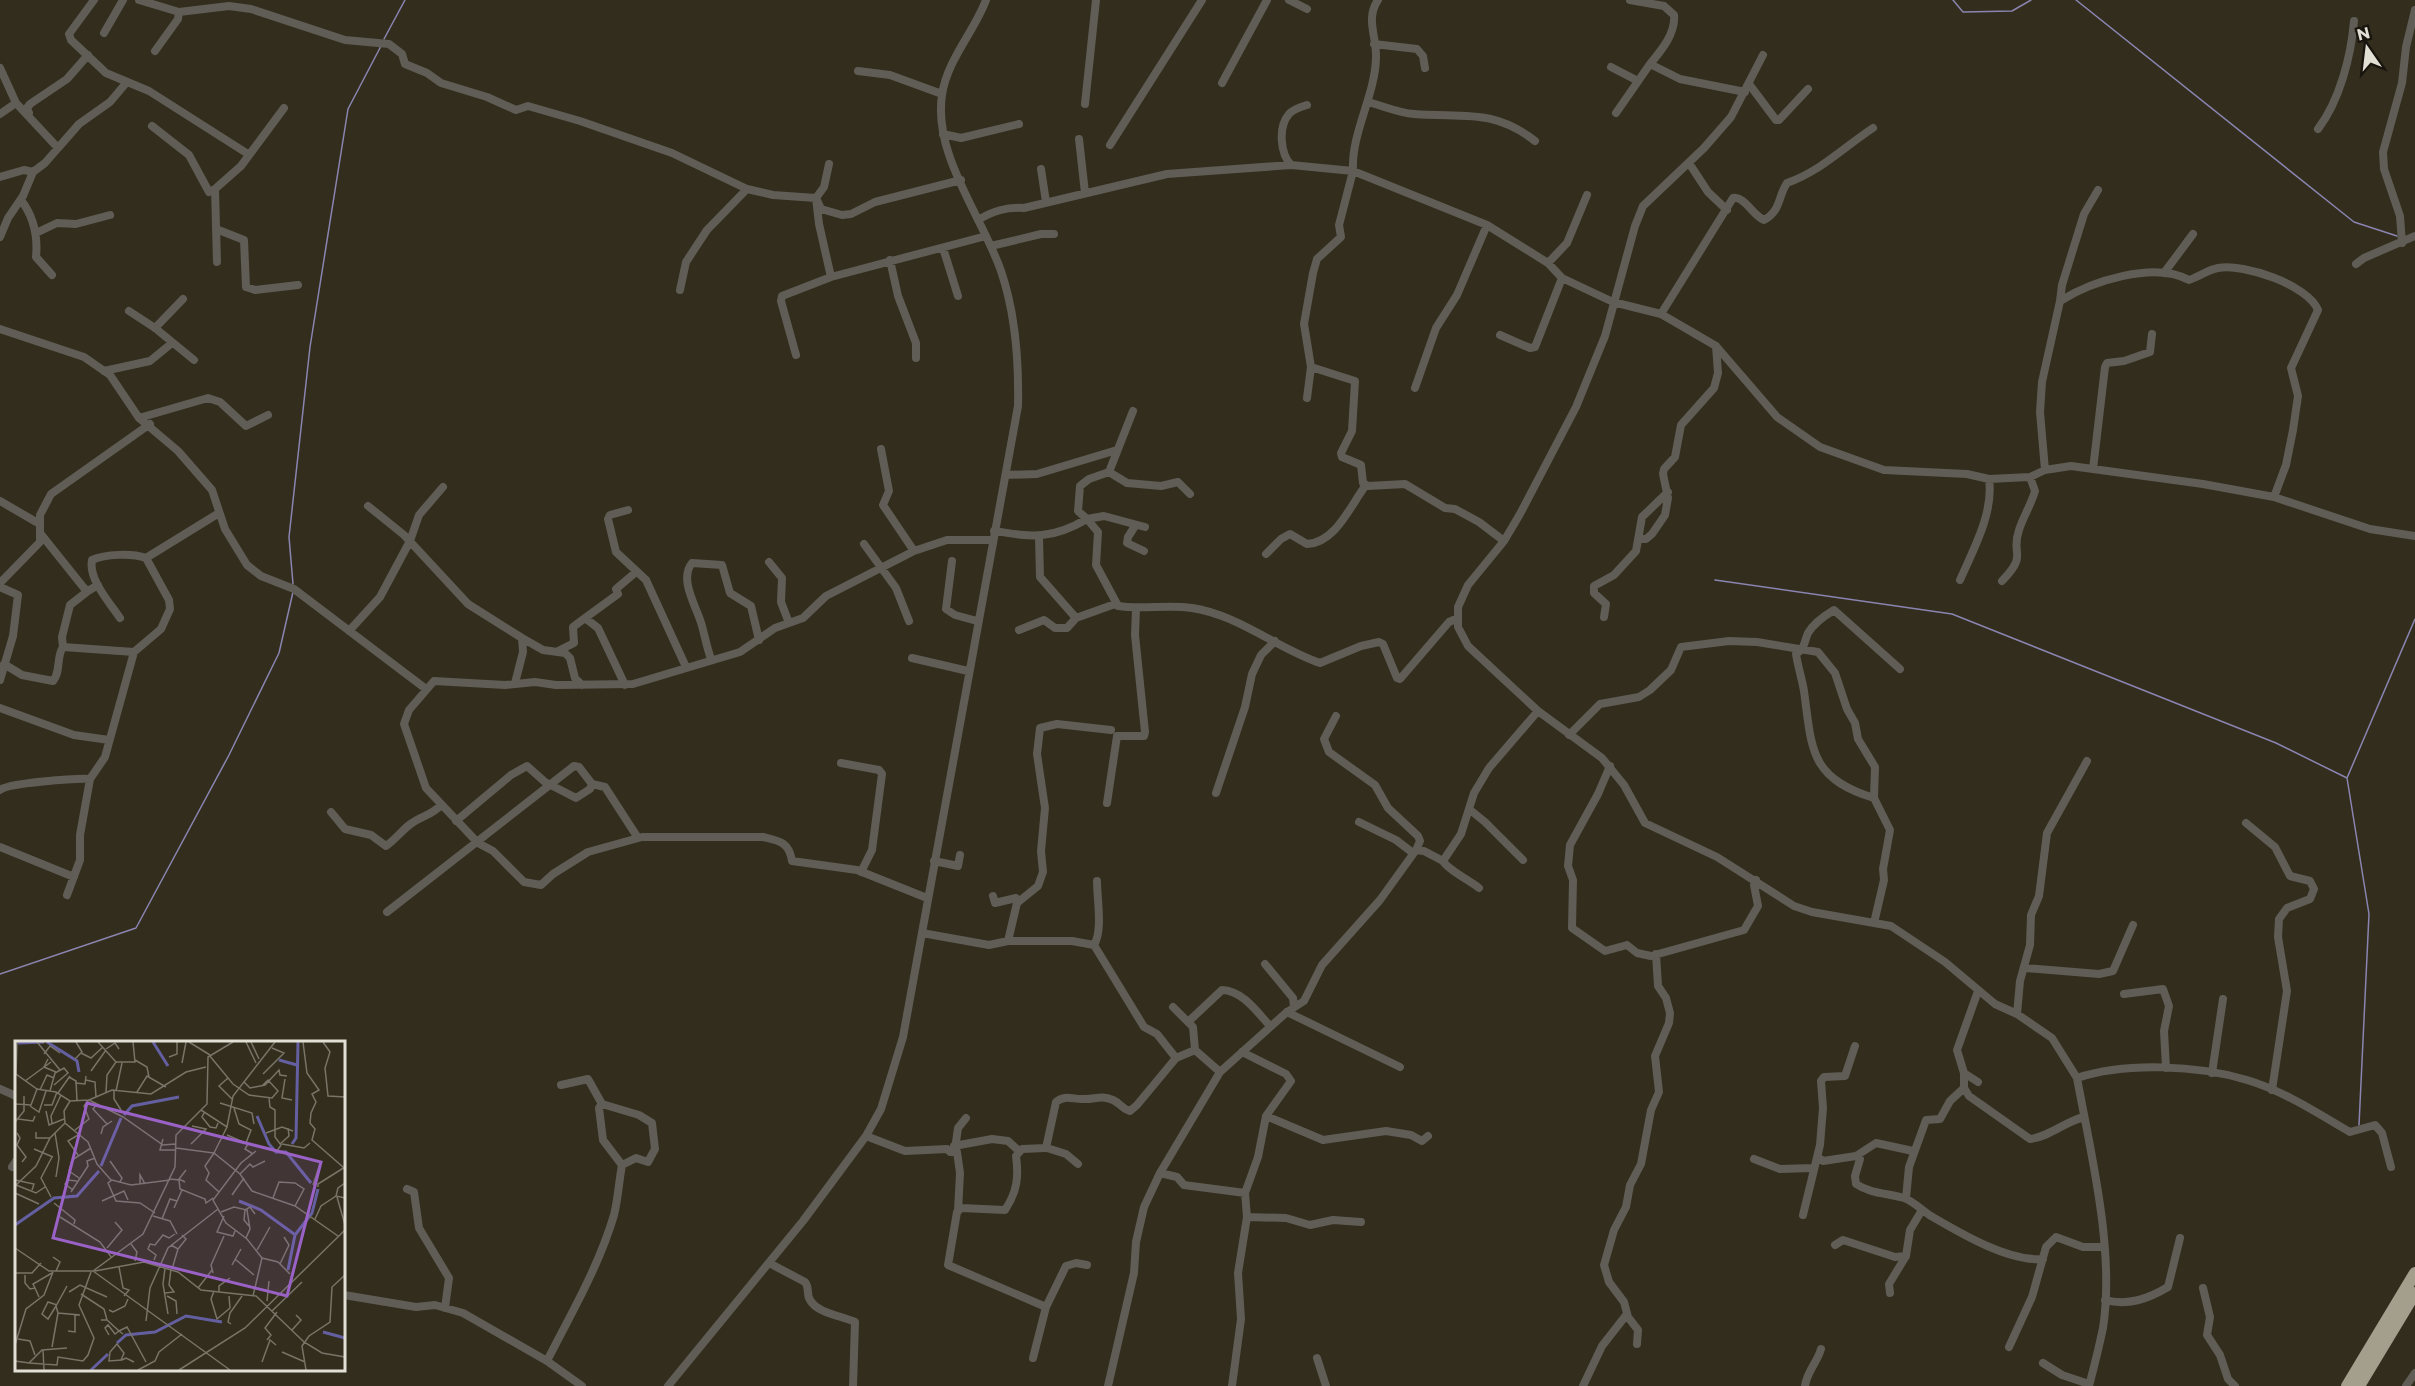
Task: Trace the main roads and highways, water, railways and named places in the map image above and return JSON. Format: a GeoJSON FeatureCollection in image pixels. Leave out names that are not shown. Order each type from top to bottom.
{"type":"FeatureCollection","features":[{"type":"Feature","properties":{"kind":"highway"},"geometry":{"type":"LineString","coordinates":[[2347,1386],[2415,1273]]}},
{"type":"Feature","properties":{"kind":"highway"},"geometry":{"type":"LineString","coordinates":[[2359,1386],[2415,1293]]}},
{"type":"Feature","properties":{"kind":"waterway"},"geometry":{"type":"LineString","coordinates":[[384,39],[405,0]]}},
{"type":"Feature","properties":{"kind":"waterway"},"geometry":{"type":"LineString","coordinates":[[1953,0],[1963,12],[2012,11],[2031,0]]}},
{"type":"Feature","properties":{"kind":"waterway"},"geometry":{"type":"LineString","coordinates":[[2076,0],[2354,222],[2397,236]]}},
{"type":"Feature","properties":{"kind":"waterway"},"geometry":{"type":"LineString","coordinates":[[293,584],[289,537],[310,347],[348,109],[381,46]]}},
{"type":"Feature","properties":{"kind":"waterway"},"geometry":{"type":"LineString","coordinates":[[1715,580],[1952,614],[2276,743],[2347,778]]}},
{"type":"Feature","properties":{"kind":"waterway"},"geometry":{"type":"LineString","coordinates":[[0,974],[136,928],[229,755],[279,653],[293,592]]}},
{"type":"Feature","properties":{"kind":"waterway"},"geometry":{"type":"LineString","coordinates":[[2359,1125],[2369,914],[2347,778],[2415,619]]}}]}
